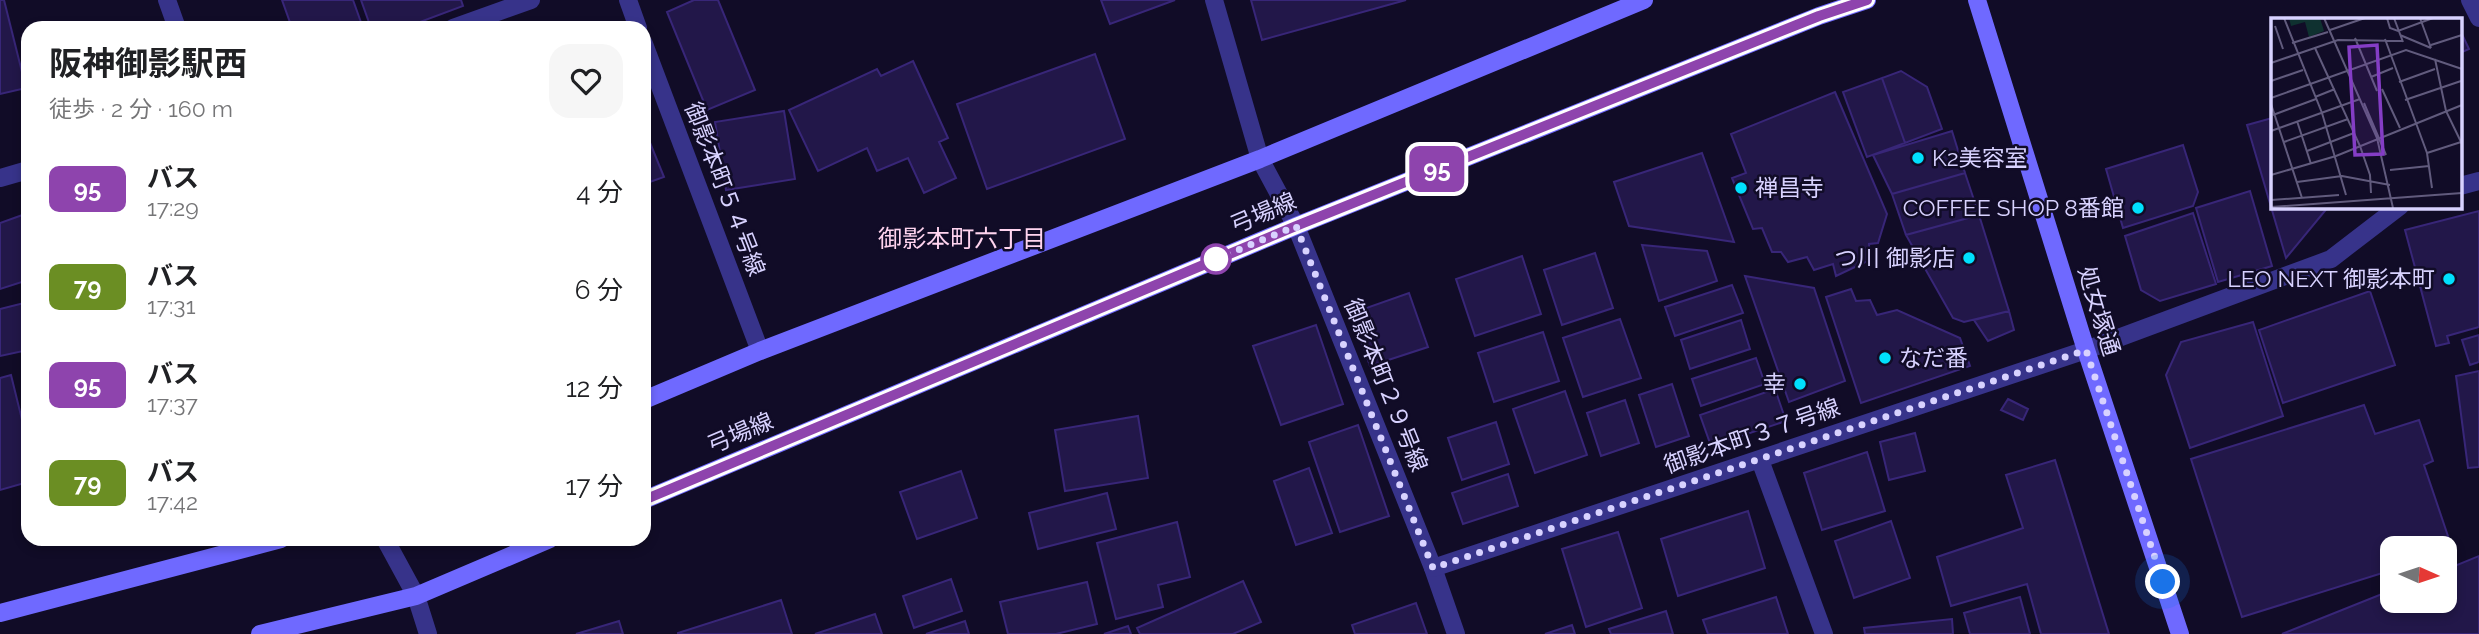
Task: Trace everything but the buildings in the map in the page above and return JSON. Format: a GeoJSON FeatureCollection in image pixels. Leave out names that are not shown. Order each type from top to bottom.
{"type":"FeatureCollection","features":[{"type":"Feature","properties":{"kind":"street"},"geometry":{"type":"LineString","coordinates":[[167,0],[174,21]]}},
{"type":"Feature","properties":{"kind":"street"},"geometry":{"type":"LineString","coordinates":[[628,0],[636,21]]}},
{"type":"Feature","properties":{"kind":"street","name":"御影本町２９号線"},"geometry":{"type":"LineString","coordinates":[[1214,0],[1260,159],[1296,226],[1433,568],[1456,634]]}},
{"type":"Feature","properties":{"kind":"street"},"geometry":{"type":"LineString","coordinates":[[651,397],[760,351],[1260,159],[1644,0]]}},
{"type":"Feature","properties":{"kind":"street","name":"弓場線"},"geometry":{"type":"LineString","coordinates":[[651,497],[1296,226],[1819,16],[1867,0]]}},
{"type":"Feature","properties":{"kind":"street","name":"処女塚通"},"geometry":{"type":"LineString","coordinates":[[1977,0],[2086,350],[2180,634]]}},
{"type":"Feature","properties":{"kind":"street"},"geometry":{"type":"LineString","coordinates":[[2470,0],[2479,18]]}},
{"type":"Feature","properties":{"kind":"street"},"geometry":{"type":"LineString","coordinates":[[472,21],[522,2]]}},
{"type":"Feature","properties":{"kind":"street","name":"御影本町５４号線"},"geometry":{"type":"LineString","coordinates":[[651,63],[760,351]]}},
{"type":"Feature","properties":{"kind":"street"},"geometry":{"type":"LineString","coordinates":[[0,178],[21,172]]}},
{"type":"Feature","properties":{"kind":"street"},"geometry":{"type":"LineString","coordinates":[[2462,185],[2479,181]]}},
{"type":"Feature","properties":{"kind":"street","name":"御影本町３７号線"},"geometry":{"type":"LineString","coordinates":[[1433,568],[2086,350],[2331,259],[2397,208]]}},
{"type":"Feature","properties":{"kind":"street"},"geometry":{"type":"LineString","coordinates":[[1760,460],[1824,634]]}},
{"type":"Feature","properties":{"kind":"street"},"geometry":{"type":"LineString","coordinates":[[0,613],[254,546]]}},
{"type":"Feature","properties":{"kind":"street"},"geometry":{"type":"LineString","coordinates":[[389,546],[416,596],[428,634]]}},
{"type":"Feature","properties":{"kind":"street"},"geometry":{"type":"LineString","coordinates":[[260,634],[416,596],[534,546]]}},
{"type":"Feature","properties":{"kind":"bus line","name":"95"},"geometry":{"type":"LineString","coordinates":[[651,497],[1296,226],[1819,16],[1867,0]]}},
{"type":"Feature","properties":{"kind":"place","name":"K2美容室"},"geometry":{"type":"Point","coordinates":[1918,158]}},
{"type":"Feature","properties":{"kind":"place","name":"禅昌寺"},"geometry":{"type":"Point","coordinates":[1741,188]}},
{"type":"Feature","properties":{"kind":"place","name":"COFFEE SHOP 8番館"},"geometry":{"type":"Point","coordinates":[2138,208]}},
{"type":"Feature","properties":{"kind":"place","name":"つ川 御影店"},"geometry":{"type":"Point","coordinates":[1969,258]}},
{"type":"Feature","properties":{"kind":"place","name":"LEO NEXT 御影本町"},"geometry":{"type":"Point","coordinates":[2449,279]}},
{"type":"Feature","properties":{"kind":"place","name":"なだ番"},"geometry":{"type":"Point","coordinates":[1885,358]}},
{"type":"Feature","properties":{"kind":"place","name":"幸"},"geometry":{"type":"Point","coordinates":[1800,384]}},
{"type":"Feature","properties":{"kind":"district","name":"御影本町六丁目"},"geometry":{"type":"Point","coordinates":[962,239]}},
{"type":"Feature","properties":{"kind":"route"},"geometry":{"type":"LineString","coordinates":[[1216,259],[1296,226],[1433,568],[2086,350],[2163,582]]}}]}
